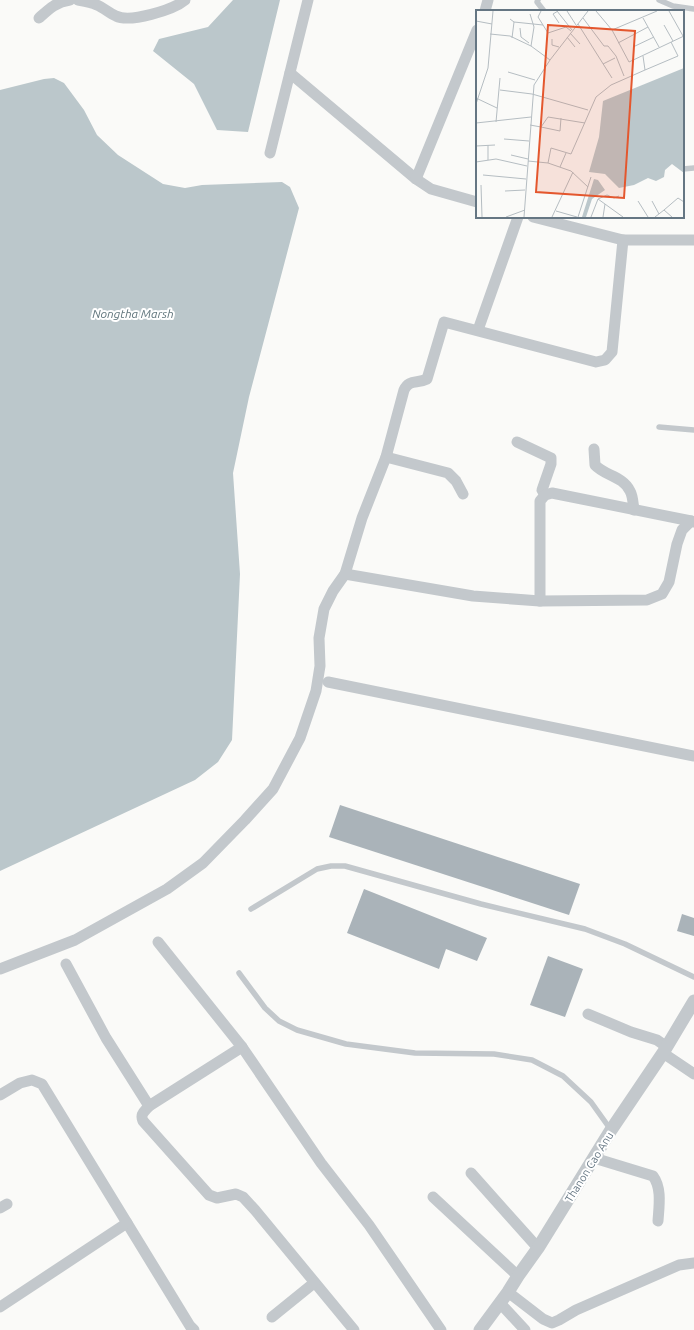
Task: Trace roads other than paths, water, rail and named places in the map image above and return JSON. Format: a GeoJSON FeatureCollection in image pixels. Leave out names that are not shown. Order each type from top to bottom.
{"type":"FeatureCollection","features":[{"type":"Feature","properties":{"kind":"street"},"geometry":{"type":"LineString","coordinates":[[39,18],[53,5],[62,1],[70,0]]}},
{"type":"Feature","properties":{"kind":"street"},"geometry":{"type":"LineString","coordinates":[[78,0],[96,4],[117,17],[138,18],[161,12],[182,3],[185,0]]}},
{"type":"Feature","properties":{"kind":"street"},"geometry":{"type":"LineString","coordinates":[[270,153],[308,0]]}},
{"type":"Feature","properties":{"kind":"street"},"geometry":{"type":"LineString","coordinates":[[485,10],[488,0]]}},
{"type":"Feature","properties":{"kind":"street"},"geometry":{"type":"LineString","coordinates":[[416,178],[476,32]]}},
{"type":"Feature","properties":{"kind":"street"},"geometry":{"type":"LineString","coordinates":[[290,73],[431,189],[476,202]]}},
{"type":"Feature","properties":{"kind":"street"},"geometry":{"type":"LineString","coordinates":[[478,330],[518,218]]}},
{"type":"Feature","properties":{"kind":"street"},"geometry":{"type":"LineString","coordinates":[[537,218],[623,240],[694,240]]}},
{"type":"Feature","properties":{"kind":"street"},"geometry":{"type":"LineString","coordinates":[[0,969],[75,940],[167,889],[203,863],[273,789],[300,738],[316,691],[320,666],[319,638],[324,609],[333,591],[345,574],[362,518],[386,457],[406,385],[427,379],[444,322],[596,362],[605,360],[612,352],[623,240]]}},
{"type":"Feature","properties":{"kind":"street"},"geometry":{"type":"LineString","coordinates":[[517,442],[551,458],[551,464],[542,490],[545,495]]}},
{"type":"Feature","properties":{"kind":"street"},"geometry":{"type":"LineString","coordinates":[[594,449],[594,465],[600,471],[624,482],[631,492],[634,510]]}},
{"type":"Feature","properties":{"kind":"street"},"geometry":{"type":"LineString","coordinates":[[386,457],[448,473],[456,480],[463,494]]}},
{"type":"Feature","properties":{"kind":"street"},"geometry":{"type":"LineString","coordinates":[[540,601],[540,501],[545,495],[552,493],[692,521]]}},
{"type":"Feature","properties":{"kind":"street"},"geometry":{"type":"LineString","coordinates":[[345,574],[473,596],[540,601],[647,600],[662,594],[669,582],[677,544],[682,530],[692,521]]}},
{"type":"Feature","properties":{"kind":"street"},"geometry":{"type":"LineString","coordinates":[[328,682],[694,756]]}},
{"type":"Feature","properties":{"kind":"street"},"geometry":{"type":"LineString","coordinates":[[158,942],[242,1047],[321,1163],[369,1225],[441,1330]]}},
{"type":"Feature","properties":{"kind":"street"},"geometry":{"type":"LineString","coordinates":[[66,964],[106,1038],[150,1106]]}},
{"type":"Feature","properties":{"kind":"street","name":"Thanon Cao Anu"},"geometry":{"type":"LineString","coordinates":[[480,1330],[538,1248],[611,1130],[665,1050],[694,1001]]}},
{"type":"Feature","properties":{"kind":"street"},"geometry":{"type":"LineString","coordinates":[[588,1014],[631,1032],[657,1040],[665,1050],[694,1074]]}},
{"type":"Feature","properties":{"kind":"street"},"geometry":{"type":"LineString","coordinates":[[242,1047],[150,1106],[141,1117],[143,1122],[209,1195],[217,1198],[236,1194],[243,1197],[354,1330]]}},
{"type":"Feature","properties":{"kind":"street"},"geometry":{"type":"LineString","coordinates":[[0,1094],[20,1083],[32,1080],[42,1084],[127,1223],[188,1329]]}},
{"type":"Feature","properties":{"kind":"street"},"geometry":{"type":"LineString","coordinates":[[594,1158],[653,1176],[656,1180],[659,1191],[658,1221]]}},
{"type":"Feature","properties":{"kind":"street"},"geometry":{"type":"LineString","coordinates":[[471,1173],[538,1248]]}},
{"type":"Feature","properties":{"kind":"street"},"geometry":{"type":"LineString","coordinates":[[433,1198],[518,1276]]}},
{"type":"Feature","properties":{"kind":"street"},"geometry":{"type":"LineString","coordinates":[[0,1306],[127,1223]]}},
{"type":"Feature","properties":{"kind":"street"},"geometry":{"type":"LineString","coordinates":[[508,1292],[543,1319],[552,1323],[576,1310],[679,1265],[694,1263]]}},
{"type":"Feature","properties":{"kind":"street"},"geometry":{"type":"LineString","coordinates":[[272,1317],[314,1283]]}},
{"type":"Feature","properties":{"kind":"street"},"geometry":{"type":"LineString","coordinates":[[500,1303],[525,1330]]}},
{"type":"Feature","properties":{"kind":"lane"},"geometry":{"type":"LineString","coordinates":[[538,0],[543,10]]}},
{"type":"Feature","properties":{"kind":"lane"},"geometry":{"type":"LineString","coordinates":[[659,0],[672,9],[694,9]]}},
{"type":"Feature","properties":{"kind":"lane"},"geometry":{"type":"LineString","coordinates":[[684,169],[694,168]]}},
{"type":"Feature","properties":{"kind":"lane"},"geometry":{"type":"LineString","coordinates":[[660,428],[694,430]]}},
{"type":"Feature","properties":{"kind":"lane"},"geometry":{"type":"LineString","coordinates":[[251,909],[318,869],[331,866],[345,866],[481,904],[585,929],[631,947],[694,977]]}},
{"type":"Feature","properties":{"kind":"lane"},"geometry":{"type":"LineString","coordinates":[[239,972],[265,1008],[279,1021],[297,1030],[346,1044],[415,1053],[494,1054],[532,1060],[563,1076],[591,1102],[611,1130]]}},
{"type":"Feature","properties":{"kind":"water"},"geometry":{"type":"Polygon","coordinates":[[[233,0],[280,0],[248,132],[217,130],[194,84],[153,51],[159,39],[208,27],[233,0]]]}},
{"type":"Feature","properties":{"kind":"water","name":"Nongtha Marsh"},"geometry":{"type":"Polygon","coordinates":[[[54,78],[64,83],[84,110],[97,135],[118,155],[163,184],[185,188],[202,185],[282,182],[290,187],[299,208],[249,397],[233,473],[240,574],[232,740],[218,762],[195,780],[0,871],[0,90],[54,78]]]}}]}
